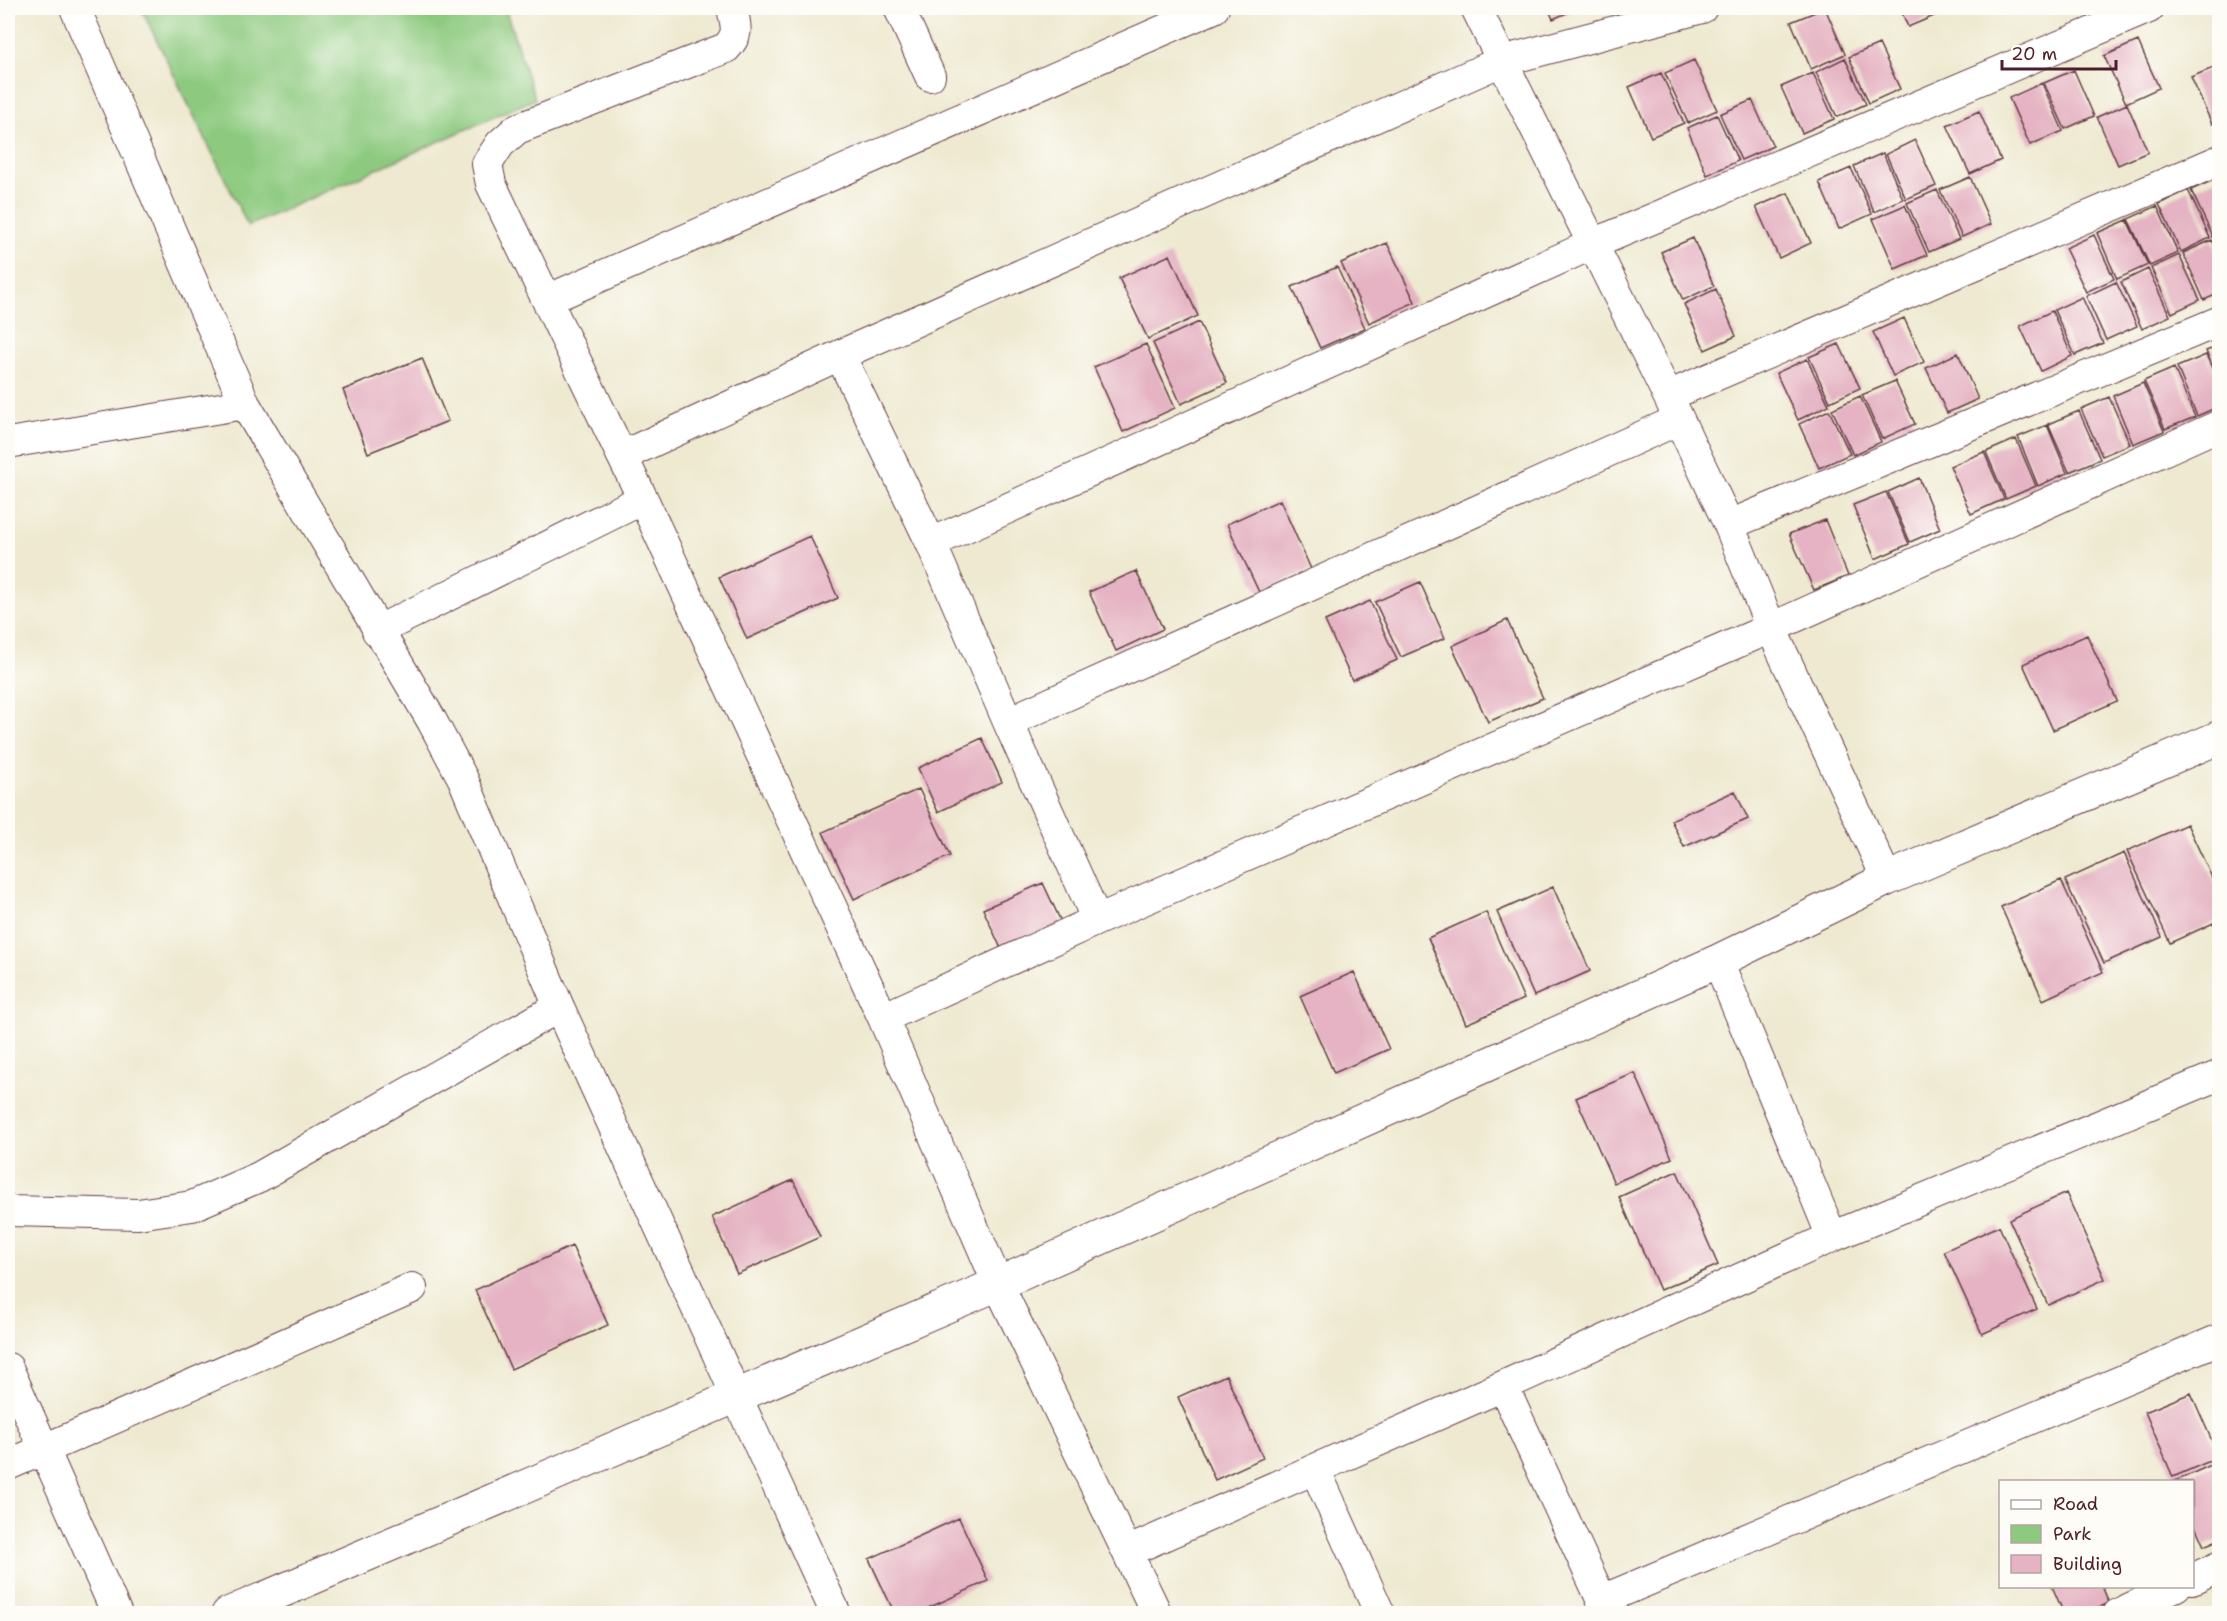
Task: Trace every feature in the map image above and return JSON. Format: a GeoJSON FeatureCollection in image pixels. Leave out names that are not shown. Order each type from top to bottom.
{"type":"FeatureCollection","features":[{"type":"Feature","properties":{"kind":"street"},"geometry":{"type":"LineString","coordinates":[[75,8],[245,404],[432,721],[463,779],[559,1007],[836,1614]]}},
{"type":"Feature","properties":{"kind":"street"},"geometry":{"type":"LineString","coordinates":[[732,8],[737,29],[735,38],[726,48],[517,129],[500,144],[487,164],[491,184],[643,499],[883,1017],[998,1284],[1157,1614]]}},
{"type":"Feature","properties":{"kind":"street"},"geometry":{"type":"LineString","coordinates":[[899,8],[930,76]]}},
{"type":"Feature","properties":{"kind":"street"},"geometry":{"type":"LineString","coordinates":[[547,300],[1214,8]]}},
{"type":"Feature","properties":{"kind":"street"},"geometry":{"type":"LineString","coordinates":[[1476,8],[1729,525],[1771,628],[1887,879]]}},
{"type":"Feature","properties":{"kind":"street"},"geometry":{"type":"LineString","coordinates":[[622,456],[840,355],[1502,61],[1702,8]]}},
{"type":"Feature","properties":{"kind":"street"},"geometry":{"type":"LineString","coordinates":[[931,543],[1593,244],[2149,8]]}},
{"type":"Feature","properties":{"kind":"street"},"geometry":{"type":"LineString","coordinates":[[1008,722],[1673,408],[2220,160]]}},
{"type":"Feature","properties":{"kind":"street"},"geometry":{"type":"LineString","coordinates":[[1729,525],[2220,321]]}},
{"type":"Feature","properties":{"kind":"street"},"geometry":{"type":"LineString","coordinates":[[840,355],[931,543],[1097,920]]}},
{"type":"Feature","properties":{"kind":"street"},"geometry":{"type":"LineString","coordinates":[[8,443],[245,404]]}},
{"type":"Feature","properties":{"kind":"street"},"geometry":{"type":"LineString","coordinates":[[883,1017],[1097,920],[1771,628],[2220,425]]}},
{"type":"Feature","properties":{"kind":"street"},"geometry":{"type":"LineString","coordinates":[[377,631],[643,499]]}},
{"type":"Feature","properties":{"kind":"street"},"geometry":{"type":"LineString","coordinates":[[228,1614],[998,1284],[1718,962],[1887,879],[2220,736]]}},
{"type":"Feature","properties":{"kind":"street"},"geometry":{"type":"LineString","coordinates":[[1718,962],[1832,1237]]}},
{"type":"Feature","properties":{"kind":"street"},"geometry":{"type":"LineString","coordinates":[[8,1211],[138,1214],[192,1206],[259,1177],[559,1007]]}},
{"type":"Feature","properties":{"kind":"street"},"geometry":{"type":"LineString","coordinates":[[1128,1551],[1503,1386],[1832,1237],[2220,1075]]}},
{"type":"Feature","properties":{"kind":"street"},"geometry":{"type":"LineString","coordinates":[[8,1466],[412,1288]]}},
{"type":"Feature","properties":{"kind":"street"},"geometry":{"type":"LineString","coordinates":[[1503,1386],[1605,1607],[2220,1339]]}},
{"type":"Feature","properties":{"kind":"street"},"geometry":{"type":"LineString","coordinates":[[8,1368],[117,1614]]}},
{"type":"Feature","properties":{"kind":"street"},"geometry":{"type":"LineString","coordinates":[[1314,1469],[1380,1614]]}},
{"type":"Feature","properties":{"kind":"street"},"geometry":{"type":"LineString","coordinates":[[2194,1579],[2220,1566]]}},
{"type":"Feature","properties":{"kind":"street"},"geometry":{"type":"LineString","coordinates":[[2118,1614],[2174,1588]]}},
{"type":"Feature","properties":{"kind":"green space"},"geometry":{"type":"Polygon","coordinates":[[[141,8],[505,8],[535,99],[248,226],[141,8]]]}},
{"type":"Feature","properties":{"kind":"building"},"geometry":{"type":"Polygon","coordinates":[[[1548,8],[1578,8],[1553,19],[1548,8]]]}},
{"type":"Feature","properties":{"kind":"building"},"geometry":{"type":"Polygon","coordinates":[[[1825,8],[1845,54],[1811,69],[1791,22],[1825,8]]]}},
{"type":"Feature","properties":{"kind":"building"},"geometry":{"type":"Polygon","coordinates":[[[1900,8],[1939,8],[1941,13],[1908,27],[1900,8]]]}},
{"type":"Feature","properties":{"kind":"building"},"geometry":{"type":"Polygon","coordinates":[[[2138,41],[2159,88],[2126,103],[2104,56],[2138,41]]]}},
{"type":"Feature","properties":{"kind":"building"},"geometry":{"type":"Polygon","coordinates":[[[1879,44],[1900,89],[1869,103],[1849,57],[1879,44]]]}},
{"type":"Feature","properties":{"kind":"building"},"geometry":{"type":"Polygon","coordinates":[[[1845,58],[1866,104],[1837,117],[1816,72],[1845,58]]]}},
{"type":"Feature","properties":{"kind":"building"},"geometry":{"type":"Polygon","coordinates":[[[1694,60],[1717,110],[1688,123],[1665,73],[1694,60]]]}},
{"type":"Feature","properties":{"kind":"building"},"geometry":{"type":"Polygon","coordinates":[[[2220,65],[2220,120],[2212,124],[2191,77],[2220,65]]]}},
{"type":"Feature","properties":{"kind":"building"},"geometry":{"type":"Polygon","coordinates":[[[2074,70],[2094,116],[2065,129],[2044,83],[2074,70]]]}},
{"type":"Feature","properties":{"kind":"building"},"geometry":{"type":"Polygon","coordinates":[[[1661,73],[1684,123],[1651,137],[1629,87],[1661,73]]]}},
{"type":"Feature","properties":{"kind":"building"},"geometry":{"type":"Polygon","coordinates":[[[1813,73],[1834,119],[1802,133],[1781,87],[1813,73]]]}},
{"type":"Feature","properties":{"kind":"building"},"geometry":{"type":"Polygon","coordinates":[[[2042,83],[2063,131],[2030,145],[2009,98],[2042,83]]]}},
{"type":"Feature","properties":{"kind":"building"},"geometry":{"type":"Polygon","coordinates":[[[1752,100],[1773,146],[1741,160],[1720,114],[1752,100]]]}},
{"type":"Feature","properties":{"kind":"building"},"geometry":{"type":"Polygon","coordinates":[[[2127,104],[2148,152],[2118,165],[2097,117],[2127,104]]]}},
{"type":"Feature","properties":{"kind":"building"},"geometry":{"type":"Polygon","coordinates":[[[1979,111],[2001,160],[1970,174],[1947,125],[1979,111]]]}},
{"type":"Feature","properties":{"kind":"building"},"geometry":{"type":"Polygon","coordinates":[[[1717,115],[1738,161],[1707,175],[1687,128],[1717,115]]]}},
{"type":"Feature","properties":{"kind":"building"},"geometry":{"type":"Polygon","coordinates":[[[1915,140],[1936,186],[1906,199],[1886,154],[1915,140]]]}},
{"type":"Feature","properties":{"kind":"building"},"geometry":{"type":"Polygon","coordinates":[[[1883,153],[1903,199],[1874,212],[1854,166],[1883,153]]]}},
{"type":"Feature","properties":{"kind":"building"},"geometry":{"type":"Polygon","coordinates":[[[1851,168],[1872,214],[1839,229],[1819,182],[1851,168]]]}},
{"type":"Feature","properties":{"kind":"building"},"geometry":{"type":"Polygon","coordinates":[[[1970,177],[1991,224],[1962,237],[1940,190],[1970,177]]]}},
{"type":"Feature","properties":{"kind":"building"},"geometry":{"type":"Polygon","coordinates":[[[2220,177],[2220,234],[2213,237],[2191,190],[2220,177]]]}},
{"type":"Feature","properties":{"kind":"building"},"geometry":{"type":"Polygon","coordinates":[[[1937,190],[1959,239],[1929,252],[1907,203],[1937,190]]]}},
{"type":"Feature","properties":{"kind":"building"},"geometry":{"type":"Polygon","coordinates":[[[2188,190],[2210,238],[2181,252],[2159,204],[2188,190]]]}},
{"type":"Feature","properties":{"kind":"building"},"geometry":{"type":"Polygon","coordinates":[[[1788,193],[1811,243],[1779,258],[1756,207],[1788,193]]]}},
{"type":"Feature","properties":{"kind":"building"},"geometry":{"type":"Polygon","coordinates":[[[1905,205],[1927,255],[1895,269],[1873,219],[1905,205]]]}},
{"type":"Feature","properties":{"kind":"building"},"geometry":{"type":"Polygon","coordinates":[[[2157,206],[2178,253],[2150,266],[2128,219],[2157,206]]]}},
{"type":"Feature","properties":{"kind":"building"},"geometry":{"type":"Polygon","coordinates":[[[2127,220],[2148,265],[2117,279],[2097,233],[2127,220]]]}},
{"type":"Feature","properties":{"kind":"building"},"geometry":{"type":"Polygon","coordinates":[[[2094,235],[2114,279],[2086,292],[2065,248],[2094,235]]]}},
{"type":"Feature","properties":{"kind":"building"},"geometry":{"type":"Polygon","coordinates":[[[1693,238],[1714,286],[1683,300],[1661,252],[1693,238]]]}},
{"type":"Feature","properties":{"kind":"building"},"geometry":{"type":"Polygon","coordinates":[[[2212,240],[2220,257],[2220,293],[2204,300],[2183,253],[2212,240]]]}},
{"type":"Feature","properties":{"kind":"building"},"geometry":{"type":"Polygon","coordinates":[[[1387,243],[1415,302],[1369,323],[1341,263],[1387,243]]]}},
{"type":"Feature","properties":{"kind":"building"},"geometry":{"type":"Polygon","coordinates":[[[1170,255],[1198,316],[1148,339],[1119,278],[1170,255]]]}},
{"type":"Feature","properties":{"kind":"building"},"geometry":{"type":"Polygon","coordinates":[[[2179,255],[2200,300],[2172,313],[2151,268],[2179,255]]]}},
{"type":"Feature","properties":{"kind":"building"},"geometry":{"type":"Polygon","coordinates":[[[1337,267],[1365,328],[1320,348],[1292,287],[1337,267]]]}},
{"type":"Feature","properties":{"kind":"building"},"geometry":{"type":"Polygon","coordinates":[[[2148,269],[2170,316],[2142,329],[2121,282],[2148,269]]]}},
{"type":"Feature","properties":{"kind":"building"},"geometry":{"type":"Polygon","coordinates":[[[2116,282],[2137,326],[2106,340],[2086,296],[2116,282]]]}},
{"type":"Feature","properties":{"kind":"building"},"geometry":{"type":"Polygon","coordinates":[[[1716,289],[1736,336],[1705,350],[1684,304],[1716,289]]]}},
{"type":"Feature","properties":{"kind":"building"},"geometry":{"type":"Polygon","coordinates":[[[2082,297],[2103,343],[2075,355],[2054,310],[2082,297]]]}},
{"type":"Feature","properties":{"kind":"building"},"geometry":{"type":"Polygon","coordinates":[[[2052,311],[2072,356],[2041,371],[2020,326],[2052,311]]]}},
{"type":"Feature","properties":{"kind":"building"},"geometry":{"type":"Polygon","coordinates":[[[1904,318],[1924,362],[1893,376],[1873,332],[1904,318]]]}},
{"type":"Feature","properties":{"kind":"building"},"geometry":{"type":"Polygon","coordinates":[[[1199,322],[1227,383],[1181,404],[1153,343],[1199,322]]]}},
{"type":"Feature","properties":{"kind":"building"},"geometry":{"type":"Polygon","coordinates":[[[1146,344],[1175,408],[1123,432],[1094,367],[1146,344]]]}},
{"type":"Feature","properties":{"kind":"building"},"geometry":{"type":"Polygon","coordinates":[[[1839,344],[1860,388],[1830,402],[1809,357],[1839,344]]]}},
{"type":"Feature","properties":{"kind":"building"},"geometry":{"type":"Polygon","coordinates":[[[2219,346],[2219,382],[2206,351],[2219,346]]]}},
{"type":"Feature","properties":{"kind":"building"},"geometry":{"type":"Polygon","coordinates":[[[1958,353],[1978,399],[1947,413],[1926,368],[1958,353]]]}},
{"type":"Feature","properties":{"kind":"building"},"geometry":{"type":"Polygon","coordinates":[[[2206,355],[2220,385],[2220,406],[2197,416],[2177,367],[2206,355]]]}},
{"type":"Feature","properties":{"kind":"building"},"geometry":{"type":"Polygon","coordinates":[[[422,358],[448,421],[368,453],[343,390],[422,358]]]}},
{"type":"Feature","properties":{"kind":"building"},"geometry":{"type":"Polygon","coordinates":[[[1807,359],[1829,405],[1798,420],[1776,373],[1807,359]]]}},
{"type":"Feature","properties":{"kind":"building"},"geometry":{"type":"Polygon","coordinates":[[[2174,368],[2195,417],[2165,429],[2144,381],[2174,368]]]}},
{"type":"Feature","properties":{"kind":"building"},"geometry":{"type":"Polygon","coordinates":[[[1895,381],[1915,424],[1882,439],[1862,395],[1895,381]]]}},
{"type":"Feature","properties":{"kind":"building"},"geometry":{"type":"Polygon","coordinates":[[[2143,383],[2164,431],[2133,444],[2113,396],[2143,383]]]}},
{"type":"Feature","properties":{"kind":"building"},"geometry":{"type":"Polygon","coordinates":[[[1860,396],[1881,442],[1853,455],[1832,409],[1860,396]]]}},
{"type":"Feature","properties":{"kind":"building"},"geometry":{"type":"Polygon","coordinates":[[[2109,397],[2130,444],[2102,456],[2081,409],[2109,397]]]}},
{"type":"Feature","properties":{"kind":"building"},"geometry":{"type":"Polygon","coordinates":[[[1829,410],[1850,454],[1819,468],[1799,424],[1829,410]]]}},
{"type":"Feature","properties":{"kind":"building"},"geometry":{"type":"Polygon","coordinates":[[[2079,411],[2100,459],[2069,472],[2048,424],[2079,411]]]}},
{"type":"Feature","properties":{"kind":"building"},"geometry":{"type":"Polygon","coordinates":[[[2047,425],[2067,473],[2038,486],[2018,437],[2047,425]]]}},
{"type":"Feature","properties":{"kind":"building"},"geometry":{"type":"Polygon","coordinates":[[[2016,439],[2036,486],[2006,499],[1986,452],[2016,439]]]}},
{"type":"Feature","properties":{"kind":"building"},"geometry":{"type":"Polygon","coordinates":[[[1984,452],[2004,499],[1971,514],[1950,466],[1984,452]]]}},
{"type":"Feature","properties":{"kind":"building"},"geometry":{"type":"Polygon","coordinates":[[[1919,478],[1940,529],[1910,542],[1888,492],[1919,478]]]}},
{"type":"Feature","properties":{"kind":"building"},"geometry":{"type":"Polygon","coordinates":[[[1886,492],[1909,544],[1875,559],[1853,505],[1886,492]]]}},
{"type":"Feature","properties":{"kind":"building"},"geometry":{"type":"Polygon","coordinates":[[[1280,500],[1311,569],[1259,592],[1227,524],[1280,500]]]}},
{"type":"Feature","properties":{"kind":"building"},"geometry":{"type":"Polygon","coordinates":[[[1825,520],[1848,576],[1814,590],[1789,534],[1825,520]]]}},
{"type":"Feature","properties":{"kind":"building"},"geometry":{"type":"Polygon","coordinates":[[[810,536],[838,598],[747,639],[719,577],[810,536]]]}},
{"type":"Feature","properties":{"kind":"building"},"geometry":{"type":"Polygon","coordinates":[[[1136,571],[1163,629],[1116,651],[1089,592],[1136,571]]]}},
{"type":"Feature","properties":{"kind":"building"},"geometry":{"type":"Polygon","coordinates":[[[1420,582],[1445,638],[1401,657],[1375,602],[1420,582]]]}},
{"type":"Feature","properties":{"kind":"building"},"geometry":{"type":"Polygon","coordinates":[[[1370,601],[1397,660],[1352,680],[1325,621],[1370,601]]]}},
{"type":"Feature","properties":{"kind":"building"},"geometry":{"type":"Polygon","coordinates":[[[1507,620],[1543,698],[1488,722],[1452,646],[1507,620]]]}},
{"type":"Feature","properties":{"kind":"building"},"geometry":{"type":"Polygon","coordinates":[[[2087,635],[2117,701],[2053,730],[2023,664],[2087,635]]]}},
{"type":"Feature","properties":{"kind":"building"},"geometry":{"type":"Polygon","coordinates":[[[982,738],[1002,782],[938,812],[918,768],[982,738]]]}},
{"type":"Feature","properties":{"kind":"building"},"geometry":{"type":"Polygon","coordinates":[[[919,789],[950,856],[854,899],[823,832],[919,789]]]}},
{"type":"Feature","properties":{"kind":"building"},"geometry":{"type":"Polygon","coordinates":[[[1735,791],[1748,819],[1684,847],[1671,820],[1735,791]]]}},
{"type":"Feature","properties":{"kind":"building"},"geometry":{"type":"Polygon","coordinates":[[[2187,824],[2220,895],[2220,920],[2170,943],[2127,851],[2187,824]]]}},
{"type":"Feature","properties":{"kind":"building"},"geometry":{"type":"Polygon","coordinates":[[[2124,853],[2162,937],[2104,963],[2065,880],[2124,853]]]}},
{"type":"Feature","properties":{"kind":"building"},"geometry":{"type":"Polygon","coordinates":[[[2061,880],[2103,972],[2043,1000],[2001,907],[2061,880]]]}},
{"type":"Feature","properties":{"kind":"building"},"geometry":{"type":"Polygon","coordinates":[[[1043,883],[1063,926],[1003,953],[983,909],[1043,883]]]}},
{"type":"Feature","properties":{"kind":"building"},"geometry":{"type":"Polygon","coordinates":[[[1553,887],[1590,971],[1534,996],[1497,912],[1553,887]]]}},
{"type":"Feature","properties":{"kind":"building"},"geometry":{"type":"Polygon","coordinates":[[[1486,912],[1524,999],[1466,1024],[1428,938],[1486,912]]]}},
{"type":"Feature","properties":{"kind":"building"},"geometry":{"type":"Polygon","coordinates":[[[1354,972],[1389,1049],[1334,1073],[1300,996],[1354,972]]]}},
{"type":"Feature","properties":{"kind":"building"},"geometry":{"type":"Polygon","coordinates":[[[1635,1073],[1672,1158],[1614,1183],[1576,1098],[1635,1073]]]}},
{"type":"Feature","properties":{"kind":"building"},"geometry":{"type":"Polygon","coordinates":[[[1677,1171],[1718,1265],[1660,1290],[1619,1197],[1677,1171]]]}},
{"type":"Feature","properties":{"kind":"building"},"geometry":{"type":"Polygon","coordinates":[[[793,1180],[820,1237],[737,1274],[712,1217],[793,1180]]]}},
{"type":"Feature","properties":{"kind":"building"},"geometry":{"type":"Polygon","coordinates":[[[2066,1193],[2105,1279],[2048,1305],[2009,1219],[2066,1193]]]}},
{"type":"Feature","properties":{"kind":"building"},"geometry":{"type":"Polygon","coordinates":[[[1999,1226],[2037,1309],[1982,1334],[1944,1251],[1999,1226]]]}},
{"type":"Feature","properties":{"kind":"building"},"geometry":{"type":"Polygon","coordinates":[[[572,1246],[608,1325],[511,1369],[475,1290],[572,1246]]]}},
{"type":"Feature","properties":{"kind":"building"},"geometry":{"type":"Polygon","coordinates":[[[1226,1375],[1263,1458],[1215,1480],[1178,1397],[1226,1375]]]}},
{"type":"Feature","properties":{"kind":"building"},"geometry":{"type":"Polygon","coordinates":[[[2191,1393],[2219,1457],[2173,1477],[2145,1412],[2191,1393]]]}},
{"type":"Feature","properties":{"kind":"building"},"geometry":{"type":"Polygon","coordinates":[[[2220,1461],[2220,1539],[2204,1546],[2194,1524],[2194,1480],[2177,1480],[2220,1461]]]}},
{"type":"Feature","properties":{"kind":"building"},"geometry":{"type":"Polygon","coordinates":[[[959,1518],[988,1581],[915,1614],[895,1614],[869,1559],[959,1518]]]}},
{"type":"Feature","properties":{"kind":"building"},"geometry":{"type":"Polygon","coordinates":[[[2053,1588],[2103,1588],[2109,1603],[2084,1614],[2064,1614],[2053,1588]]]}}]}
